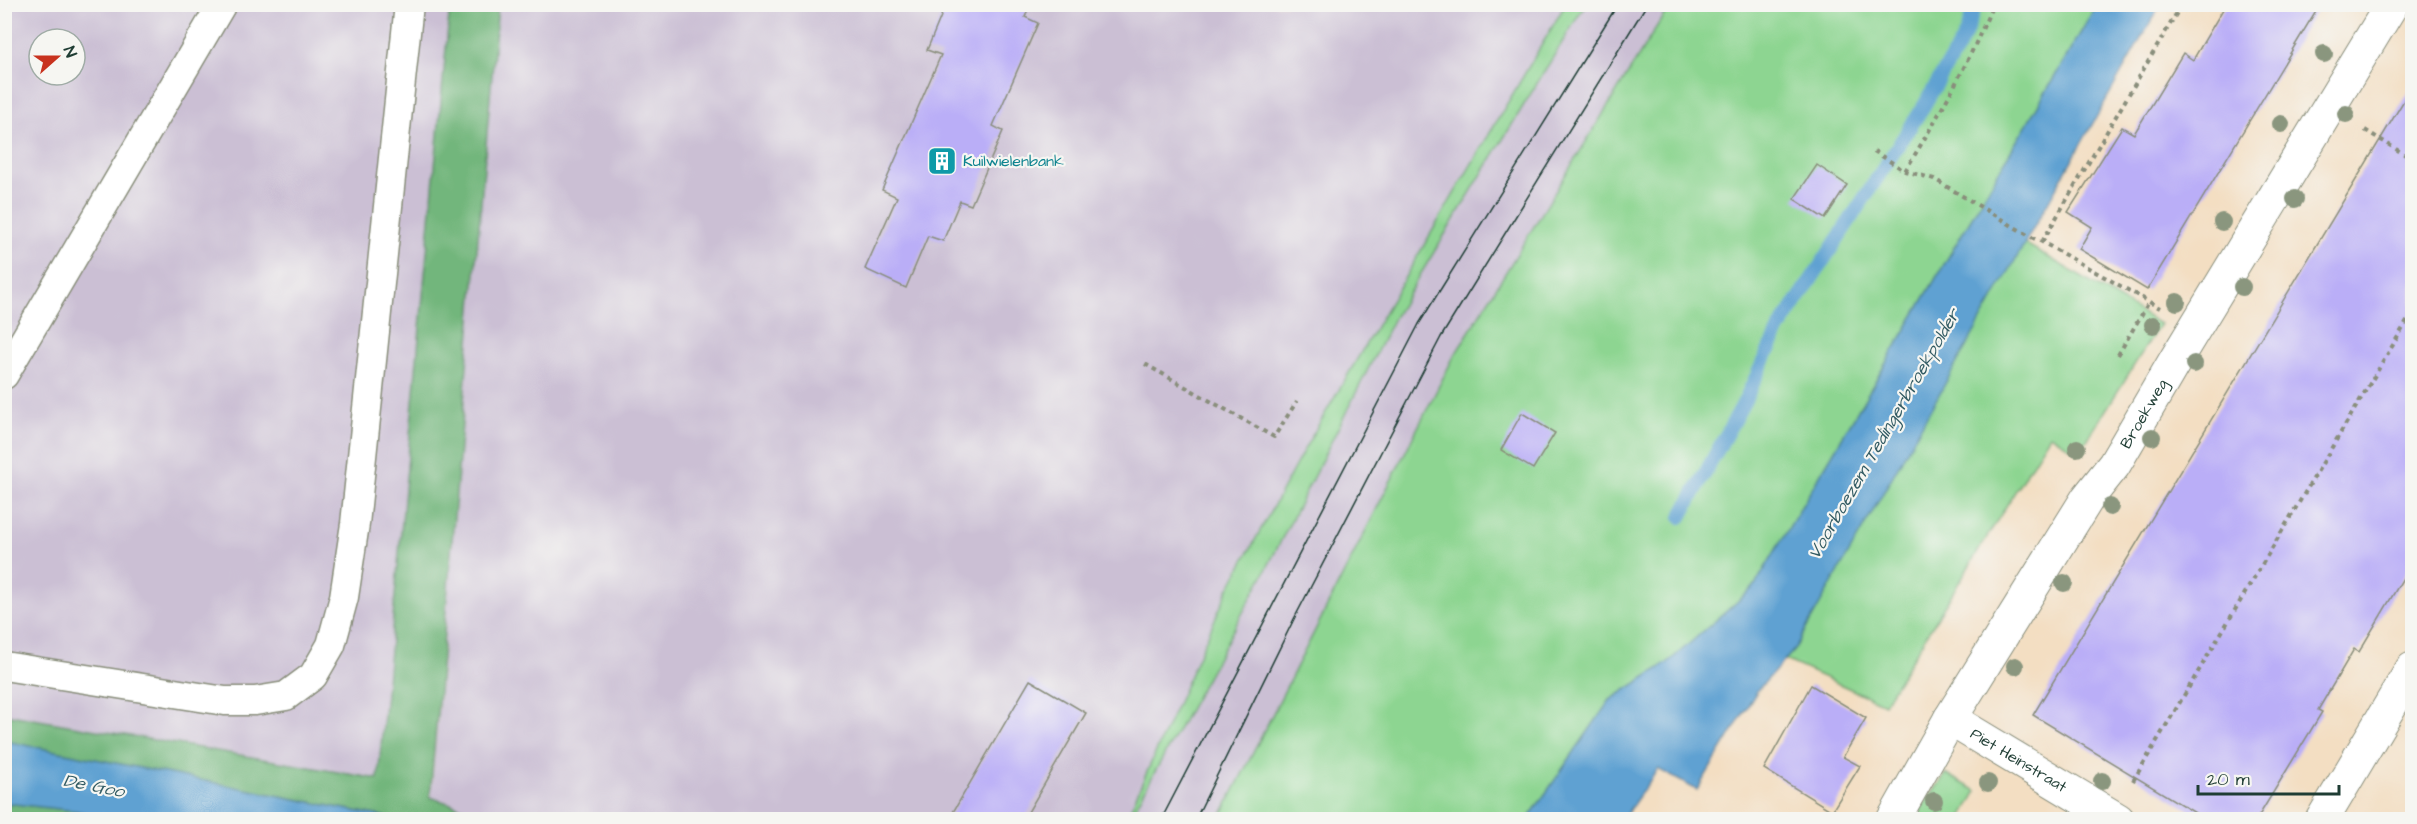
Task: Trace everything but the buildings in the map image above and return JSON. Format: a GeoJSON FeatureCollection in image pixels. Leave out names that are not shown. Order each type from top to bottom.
{"type":"FeatureCollection","features":[{"type":"Feature","properties":{"kind":"street","name":"Broekweg"},"geometry":{"type":"LineString","coordinates":[[1893,819],[1950,719],[2087,500],[2114,465],[2392,4]]}},
{"type":"Feature","properties":{"kind":"street"},"geometry":{"type":"LineString","coordinates":[[2322,819],[2412,669]]}},
{"type":"Feature","properties":{"kind":"street","name":"Piet Heinstraat"},"geometry":{"type":"LineString","coordinates":[[1950,719],[2115,818]]}},
{"type":"Feature","properties":{"kind":"lane"},"geometry":{"type":"LineString","coordinates":[[4,375],[222,4]]}},
{"type":"Feature","properties":{"kind":"lane"},"geometry":{"type":"LineString","coordinates":[[4,666],[225,701],[255,701],[286,696],[313,676],[332,645],[344,597],[355,524],[410,4]]}},
{"type":"Feature","properties":{"kind":"path"},"geometry":{"type":"LineString","coordinates":[[1904,170],[1941,112],[1974,49],[1993,4]]}},
{"type":"Feature","properties":{"kind":"path"},"geometry":{"type":"LineString","coordinates":[[2042,242],[2182,4]]}},
{"type":"Feature","properties":{"kind":"path"},"geometry":{"type":"LineString","coordinates":[[2330,109],[2412,159]]}},
{"type":"Feature","properties":{"kind":"path"},"geometry":{"type":"LineString","coordinates":[[1874,150],[1904,170],[1934,179],[2031,237],[2195,328]]}},
{"type":"Feature","properties":{"kind":"path"},"geometry":{"type":"LineString","coordinates":[[2118,355],[2149,302]]}},
{"type":"Feature","properties":{"kind":"path"},"geometry":{"type":"LineString","coordinates":[[2115,818],[2412,313]]}},
{"type":"Feature","properties":{"kind":"path"},"geometry":{"type":"LineString","coordinates":[[1145,363],[1274,437],[1297,401]]}},
{"type":"Feature","properties":{"kind":"shaded area"},"geometry":{"type":"Polygon","coordinates":[[[4,5],[450,5],[375,815],[5,741],[4,5]]]}},
{"type":"Feature","properties":{"kind":"shaded area"},"geometry":{"type":"Polygon","coordinates":[[[498,5],[1670,5],[1453,358],[1219,819],[429,820],[498,5]]]}},
{"type":"Feature","properties":{"kind":"green space"},"geometry":{"type":"Polygon","coordinates":[[[450,5],[498,5],[430,797],[496,819],[396,819],[5,741],[4,714],[378,779],[450,5]]]}},
{"type":"Feature","properties":{"kind":"green space"},"geometry":{"type":"Polygon","coordinates":[[[1565,5],[1585,5],[1395,316],[1264,574],[1129,819],[1126,819],[1228,590],[1306,446],[1565,5]]]}},
{"type":"Feature","properties":{"kind":"green space"},"geometry":{"type":"Polygon","coordinates":[[[1670,5],[2097,5],[1754,587],[1666,664],[1610,700],[1528,819],[1219,820],[1453,358],[1670,5]]]}},
{"type":"Feature","properties":{"kind":"green space"},"geometry":{"type":"Polygon","coordinates":[[[2023,242],[2160,324],[2079,453],[2050,435],[1884,704],[1785,660],[1794,650],[2023,242]]]}},
{"type":"Feature","properties":{"kind":"green space"},"geometry":{"type":"Polygon","coordinates":[[[1946,774],[1977,791],[1961,819],[1913,819],[1946,774]]]}},
{"type":"Feature","properties":{"kind":"green space"},"geometry":{"type":"Polygon","coordinates":[[[5,803],[77,811],[114,819],[5,820],[5,803]]]}},
{"type":"Feature","properties":{"kind":"water","name":"Voorboezem Tedingerbroekpolder"},"geometry":{"type":"Polygon","coordinates":[[[2097,5],[2160,5],[1794,650],[1757,691],[1697,790],[1658,769],[1623,819],[1528,819],[1610,700],[1666,664],[1754,587],[2097,5]]]}},
{"type":"Feature","properties":{"kind":"water","name":"De Goo"},"geometry":{"type":"Polygon","coordinates":[[[5,741],[396,819],[114,820],[77,811],[5,803],[5,741]]]}},
{"type":"Feature","properties":{"kind":"waterway"},"geometry":{"type":"LineString","coordinates":[[1681,517],[1744,402],[1779,329],[1922,109],[1965,35],[1976,4]]}},
{"type":"Feature","properties":{"kind":"tram line"},"geometry":{"type":"LineString","coordinates":[[1161,820],[1419,324],[1618,4]]}},
{"type":"Feature","properties":{"kind":"tram line"},"geometry":{"type":"LineString","coordinates":[[1195,820],[1294,619],[1441,337],[1647,4]]}},
{"type":"Feature","properties":{"kind":"place","name":"Kuilwielenbank"},"geometry":{"type":"Point","coordinates":[942,161]}}]}
